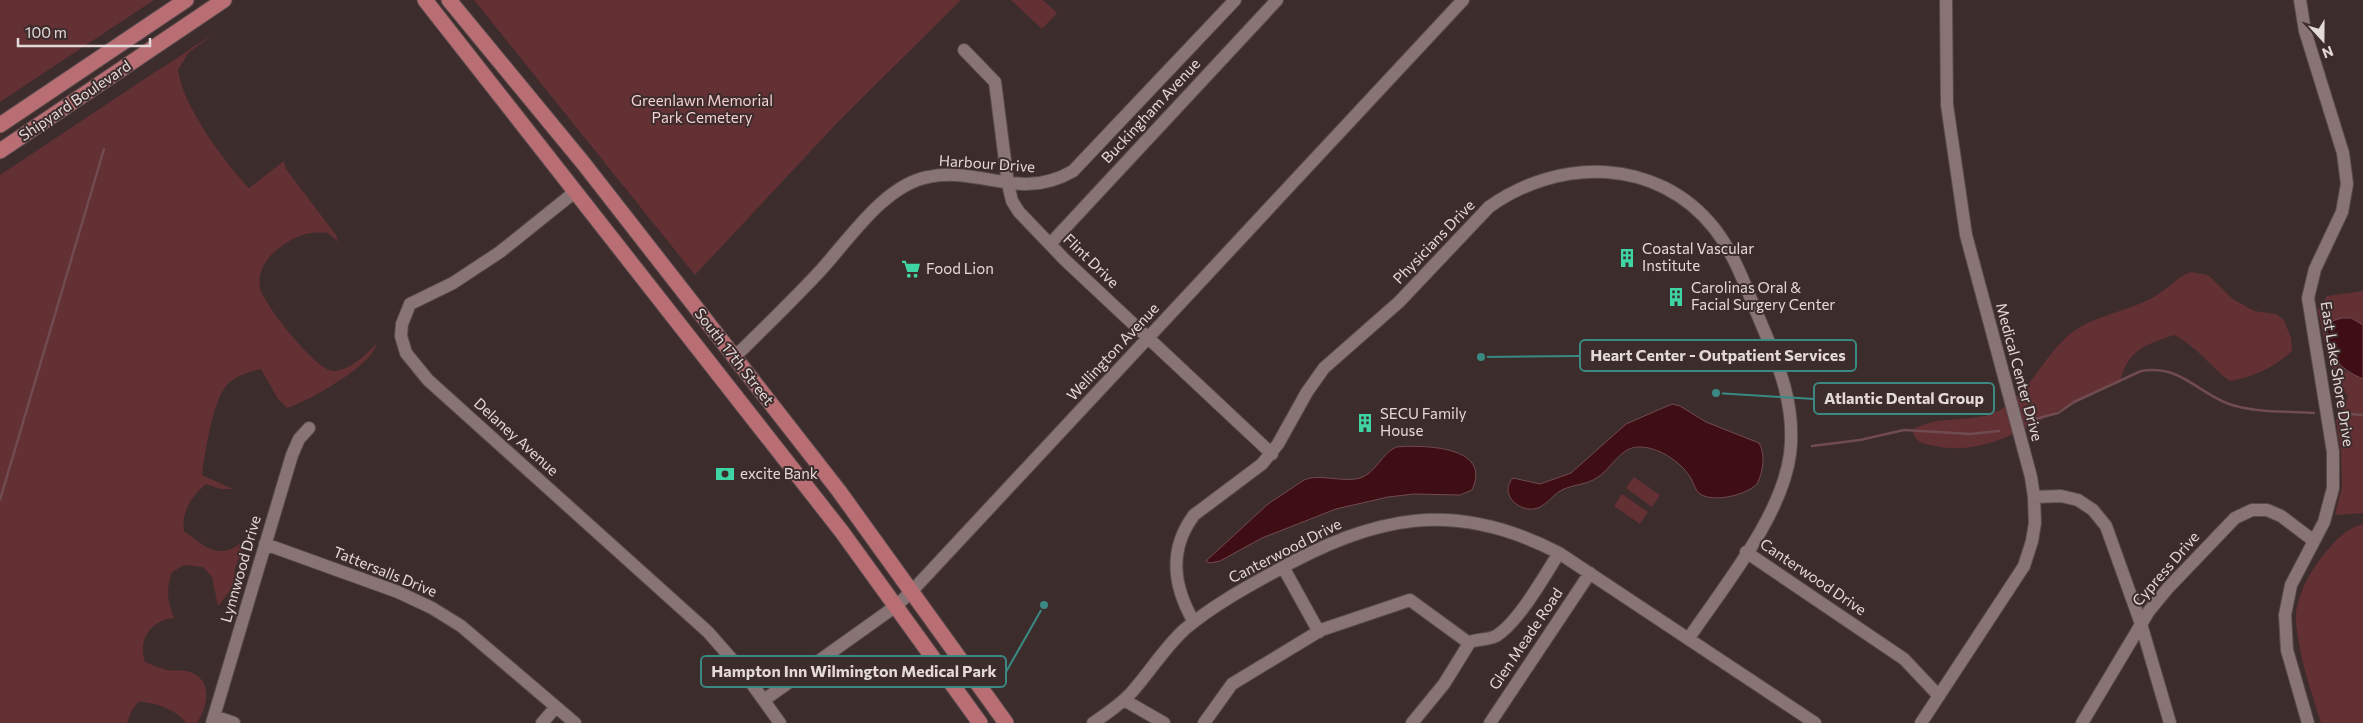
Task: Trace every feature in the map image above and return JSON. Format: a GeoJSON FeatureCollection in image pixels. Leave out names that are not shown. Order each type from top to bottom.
{"type":"FeatureCollection","features":[{"type":"Feature","properties":{"kind":"main road","name":"Shipyard Boulevard"},"geometry":{"type":"LineString","coordinates":[[0,125],[186,0]]}},
{"type":"Feature","properties":{"kind":"main road","name":"Shipyard Boulevard"},"geometry":{"type":"LineString","coordinates":[[0,151],[224,0]]}},
{"type":"Feature","properties":{"kind":"main road","name":"South 17th Street"},"geometry":{"type":"LineString","coordinates":[[426,0],[808,488],[980,723]]}},
{"type":"Feature","properties":{"kind":"main road","name":"South 17th Street"},"geometry":{"type":"LineString","coordinates":[[449,0],[584,164],[839,491],[1006,723]]}},
{"type":"Feature","properties":{"kind":"street","name":"Harbour Drive"},"geometry":{"type":"LineString","coordinates":[[733,356],[820,270],[882,203],[900,188],[918,179],[950,175],[1008,184],[1037,185],[1050,182],[1072,171],[1122,122],[1235,0]]}},
{"type":"Feature","properties":{"kind":"street","name":"Buckingham Avenue"},"geometry":{"type":"LineString","coordinates":[[1050,244],[1277,0]]}},
{"type":"Feature","properties":{"kind":"street","name":"Wellington Avenue"},"geometry":{"type":"LineString","coordinates":[[764,700],[896,606],[912,590],[1463,0]]}},
{"type":"Feature","properties":{"kind":"street","name":"Medical Center Drive"},"geometry":{"type":"LineString","coordinates":[[1921,723],[2024,566],[2034,534],[2034,498],[1966,235],[1947,105],[1946,0]]}},
{"type":"Feature","properties":{"kind":"street","name":"East Lake Shore Drive"},"geometry":{"type":"LineString","coordinates":[[2300,0],[2305,31],[2343,153],[2346,184],[2342,212],[2315,269],[2309,288],[2310,318],[2334,463],[2331,500],[2324,522],[2291,585],[2285,615],[2287,650],[2308,723]]}},
{"type":"Feature","properties":{"kind":"street","name":"Flint Drive"},"geometry":{"type":"LineString","coordinates":[[964,50],[995,82],[1008,184],[1012,201],[1019,212],[1148,338],[1272,454]]}},
{"type":"Feature","properties":{"kind":"street","name":"Physicians Drive"},"geometry":{"type":"LineString","coordinates":[[1194,622],[1180,594],[1176,578],[1176,554],[1182,533],[1194,515],[1203,506],[1251,473],[1272,454],[1307,392],[1324,368],[1399,302],[1489,208],[1505,196],[1539,180],[1573,172],[1617,173],[1665,188],[1693,208],[1713,228],[1737,267],[1780,370],[1790,417],[1791,437],[1788,468],[1771,513],[1746,552]]}},
{"type":"Feature","properties":{"kind":"street","name":"Delaney Avenue"},"geometry":{"type":"LineString","coordinates":[[576,191],[500,252],[453,282],[410,304],[402,324],[401,336],[406,353],[428,380],[708,632],[738,666],[780,723]]}},
{"type":"Feature","properties":{"kind":"street","name":"Lynnwood Drive"},"geometry":{"type":"LineString","coordinates":[[213,720],[292,455],[299,439],[309,428]]}},
{"type":"Feature","properties":{"kind":"street"},"geometry":{"type":"LineString","coordinates":[[2034,498],[2070,497],[2086,505],[2100,518],[2114,543],[2170,723]]}},
{"type":"Feature","properties":{"kind":"street","name":"Cypress Drive"},"geometry":{"type":"LineString","coordinates":[[2082,723],[2140,624],[2174,582],[2223,529],[2243,513],[2252,510],[2267,510],[2280,516],[2314,540]]}},
{"type":"Feature","properties":{"kind":"street","name":"Canterwood Drive"},"geometry":{"type":"LineString","coordinates":[[1093,723],[1124,700],[1166,648],[1194,622],[1283,567],[1327,545],[1366,529],[1420,520],[1470,521],[1498,527],[1520,534],[1559,553],[1815,723]]}},
{"type":"Feature","properties":{"kind":"street","name":"Tattersalls Drive"},"geometry":{"type":"LineString","coordinates":[[265,544],[398,592],[432,608],[461,626],[575,723]]}},
{"type":"Feature","properties":{"kind":"street","name":"Canterwood Drive"},"geometry":{"type":"LineString","coordinates":[[1689,638],[1746,552],[1904,659],[1939,696]]}},
{"type":"Feature","properties":{"kind":"street"},"geometry":{"type":"LineString","coordinates":[[1412,723],[1444,684],[1469,643],[1479,639],[1494,637],[1502,632],[1524,607],[1559,553]]}},
{"type":"Feature","properties":{"kind":"street"},"geometry":{"type":"LineString","coordinates":[[1283,567],[1318,632]]}},
{"type":"Feature","properties":{"kind":"street","name":"Glen Meade Road"},"geometry":{"type":"LineString","coordinates":[[1490,723],[1590,573]]}},
{"type":"Feature","properties":{"kind":"street"},"geometry":{"type":"LineString","coordinates":[[1204,723],[1232,684],[1318,632],[1410,600],[1469,643]]}},
{"type":"Feature","properties":{"kind":"street"},"geometry":{"type":"LineString","coordinates":[[1124,700],[1164,723]]}},
{"type":"Feature","properties":{"kind":"street"},"geometry":{"type":"LineString","coordinates":[[542,723],[556,707]]}},
{"type":"Feature","properties":{"kind":"street"},"geometry":{"type":"LineString","coordinates":[[213,720],[234,723]]}},
{"type":"Feature","properties":{"kind":"green space"},"geometry":{"type":"Polygon","coordinates":[[[0,0],[154,0],[0,102],[0,0]]]}},
{"type":"Feature","properties":{"kind":"green space","name":"Greenlawn Memorial Park Cemetery"},"geometry":{"type":"Polygon","coordinates":[[[474,0],[961,0],[837,123],[695,275],[474,0]]]}},
{"type":"Feature","properties":{"kind":"green space"},"geometry":{"type":"Polygon","coordinates":[[[1011,0],[1043,0],[1057,13],[1042,29],[1011,0]]]}},
{"type":"Feature","properties":{"kind":"green space"},"geometry":{"type":"Polygon","coordinates":[[[212,36],[189,52],[178,70],[187,100],[206,133],[228,164],[249,188],[284,161],[286,169],[336,235],[338,242],[328,233],[309,233],[293,239],[277,250],[268,258],[260,275],[260,288],[263,296],[292,336],[327,369],[335,371],[347,367],[363,357],[376,344],[373,352],[353,371],[324,390],[287,408],[278,399],[261,369],[235,378],[227,385],[220,397],[210,430],[202,475],[233,489],[220,489],[206,484],[196,494],[186,511],[184,531],[200,543],[222,551],[230,550],[247,538],[235,568],[233,587],[218,606],[212,577],[203,567],[184,565],[172,572],[168,595],[174,618],[152,627],[143,646],[145,662],[167,670],[187,671],[202,680],[205,686],[206,701],[197,723],[186,723],[177,714],[164,707],[138,702],[131,712],[127,723],[0,723],[0,175],[212,36]]]}},
{"type":"Feature","properties":{"kind":"green space"},"geometry":{"type":"Polygon","coordinates":[[[2191,272],[2208,275],[2233,299],[2254,311],[2276,314],[2284,320],[2291,338],[2292,351],[2263,371],[2230,381],[2190,345],[2174,335],[2154,342],[2133,355],[2123,371],[2120,382],[2080,399],[2008,436],[1973,447],[1954,448],[1927,444],[1920,442],[1916,438],[1912,430],[1922,425],[1945,420],[1979,417],[2000,410],[2020,394],[2052,352],[2070,334],[2098,318],[2150,299],[2191,272]]]}},
{"type":"Feature","properties":{"kind":"green space"},"geometry":{"type":"Polygon","coordinates":[[[2363,291],[2363,325],[2351,318],[2335,359],[2345,371],[2363,379],[2363,513],[2335,515],[2342,487],[2341,452],[2336,420],[2348,397],[2329,363],[2318,310],[2327,296],[2363,291]]]}},
{"type":"Feature","properties":{"kind":"green space"},"geometry":{"type":"Polygon","coordinates":[[[1634,477],[1660,495],[1652,507],[1626,488],[1634,477]]]}},
{"type":"Feature","properties":{"kind":"green space"},"geometry":{"type":"Polygon","coordinates":[[[1622,494],[1648,512],[1640,524],[1614,506],[1622,494]]]}},
{"type":"Feature","properties":{"kind":"green space"},"geometry":{"type":"Polygon","coordinates":[[[2363,524],[2363,723],[2321,723],[2300,648],[2296,623],[2298,604],[2304,586],[2325,553],[2346,532],[2363,524]]]}},
{"type":"Feature","properties":{"kind":"shaded area"},"geometry":{"type":"Polygon","coordinates":[[[2351,318],[2363,325],[2363,379],[2341,365],[2336,360],[2330,347],[2326,328],[2332,321],[2351,318]]]}},
{"type":"Feature","properties":{"kind":"shaded area"},"geometry":{"type":"Polygon","coordinates":[[[1672,404],[1680,406],[1706,422],[1759,443],[1763,464],[1757,484],[1738,494],[1721,498],[1706,497],[1698,492],[1688,474],[1673,459],[1653,449],[1640,447],[1627,450],[1594,480],[1562,490],[1538,508],[1528,509],[1522,507],[1516,504],[1509,495],[1509,484],[1513,478],[1540,484],[1571,473],[1626,424],[1672,404]]]}},
{"type":"Feature","properties":{"kind":"shaded area"},"geometry":{"type":"Polygon","coordinates":[[[1396,447],[1437,448],[1464,456],[1473,464],[1476,475],[1472,490],[1460,495],[1414,494],[1388,497],[1336,509],[1262,538],[1220,561],[1210,563],[1206,561],[1268,504],[1304,480],[1316,477],[1353,479],[1366,476],[1386,454],[1396,447]]]}},
{"type":"Feature","properties":{"kind":"waterway"},"geometry":{"type":"LineString","coordinates":[[0,500],[104,149]]}},
{"type":"Feature","properties":{"kind":"waterway"},"geometry":{"type":"LineString","coordinates":[[2031,420],[2058,413],[2074,402],[2141,371],[2155,370],[2177,375],[2217,399],[2239,407],[2314,413]]}},
{"type":"Feature","properties":{"kind":"waterway"},"geometry":{"type":"LineString","coordinates":[[2337,413],[2363,415]]}},
{"type":"Feature","properties":{"kind":"waterway"},"geometry":{"type":"LineString","coordinates":[[1812,446],[1860,440],[1904,430],[1970,434],[1999,431]]}},
{"type":"Feature","properties":{"kind":"place","name":"Coastal Vascular Institute"},"geometry":{"type":"Point","coordinates":[1627,258]}},
{"type":"Feature","properties":{"kind":"place","name":"Food Lion"},"geometry":{"type":"Point","coordinates":[911,269]}},
{"type":"Feature","properties":{"kind":"place","name":"Carolinas Oral & Facial Surgery Center"},"geometry":{"type":"Point","coordinates":[1676,297]}},
{"type":"Feature","properties":{"kind":"place","name":"Heart Center - Outpatient Services"},"geometry":{"type":"Point","coordinates":[1481,357]}},
{"type":"Feature","properties":{"kind":"place","name":"Atlantic Dental Group"},"geometry":{"type":"Point","coordinates":[1716,393]}},
{"type":"Feature","properties":{"kind":"place","name":"SECU Family House"},"geometry":{"type":"Point","coordinates":[1365,423]}},
{"type":"Feature","properties":{"kind":"place","name":"excite Bank"},"geometry":{"type":"Point","coordinates":[725,474]}},
{"type":"Feature","properties":{"kind":"place","name":"Hampton Inn Wilmington Medical Park"},"geometry":{"type":"Point","coordinates":[1044,605]}}]}
